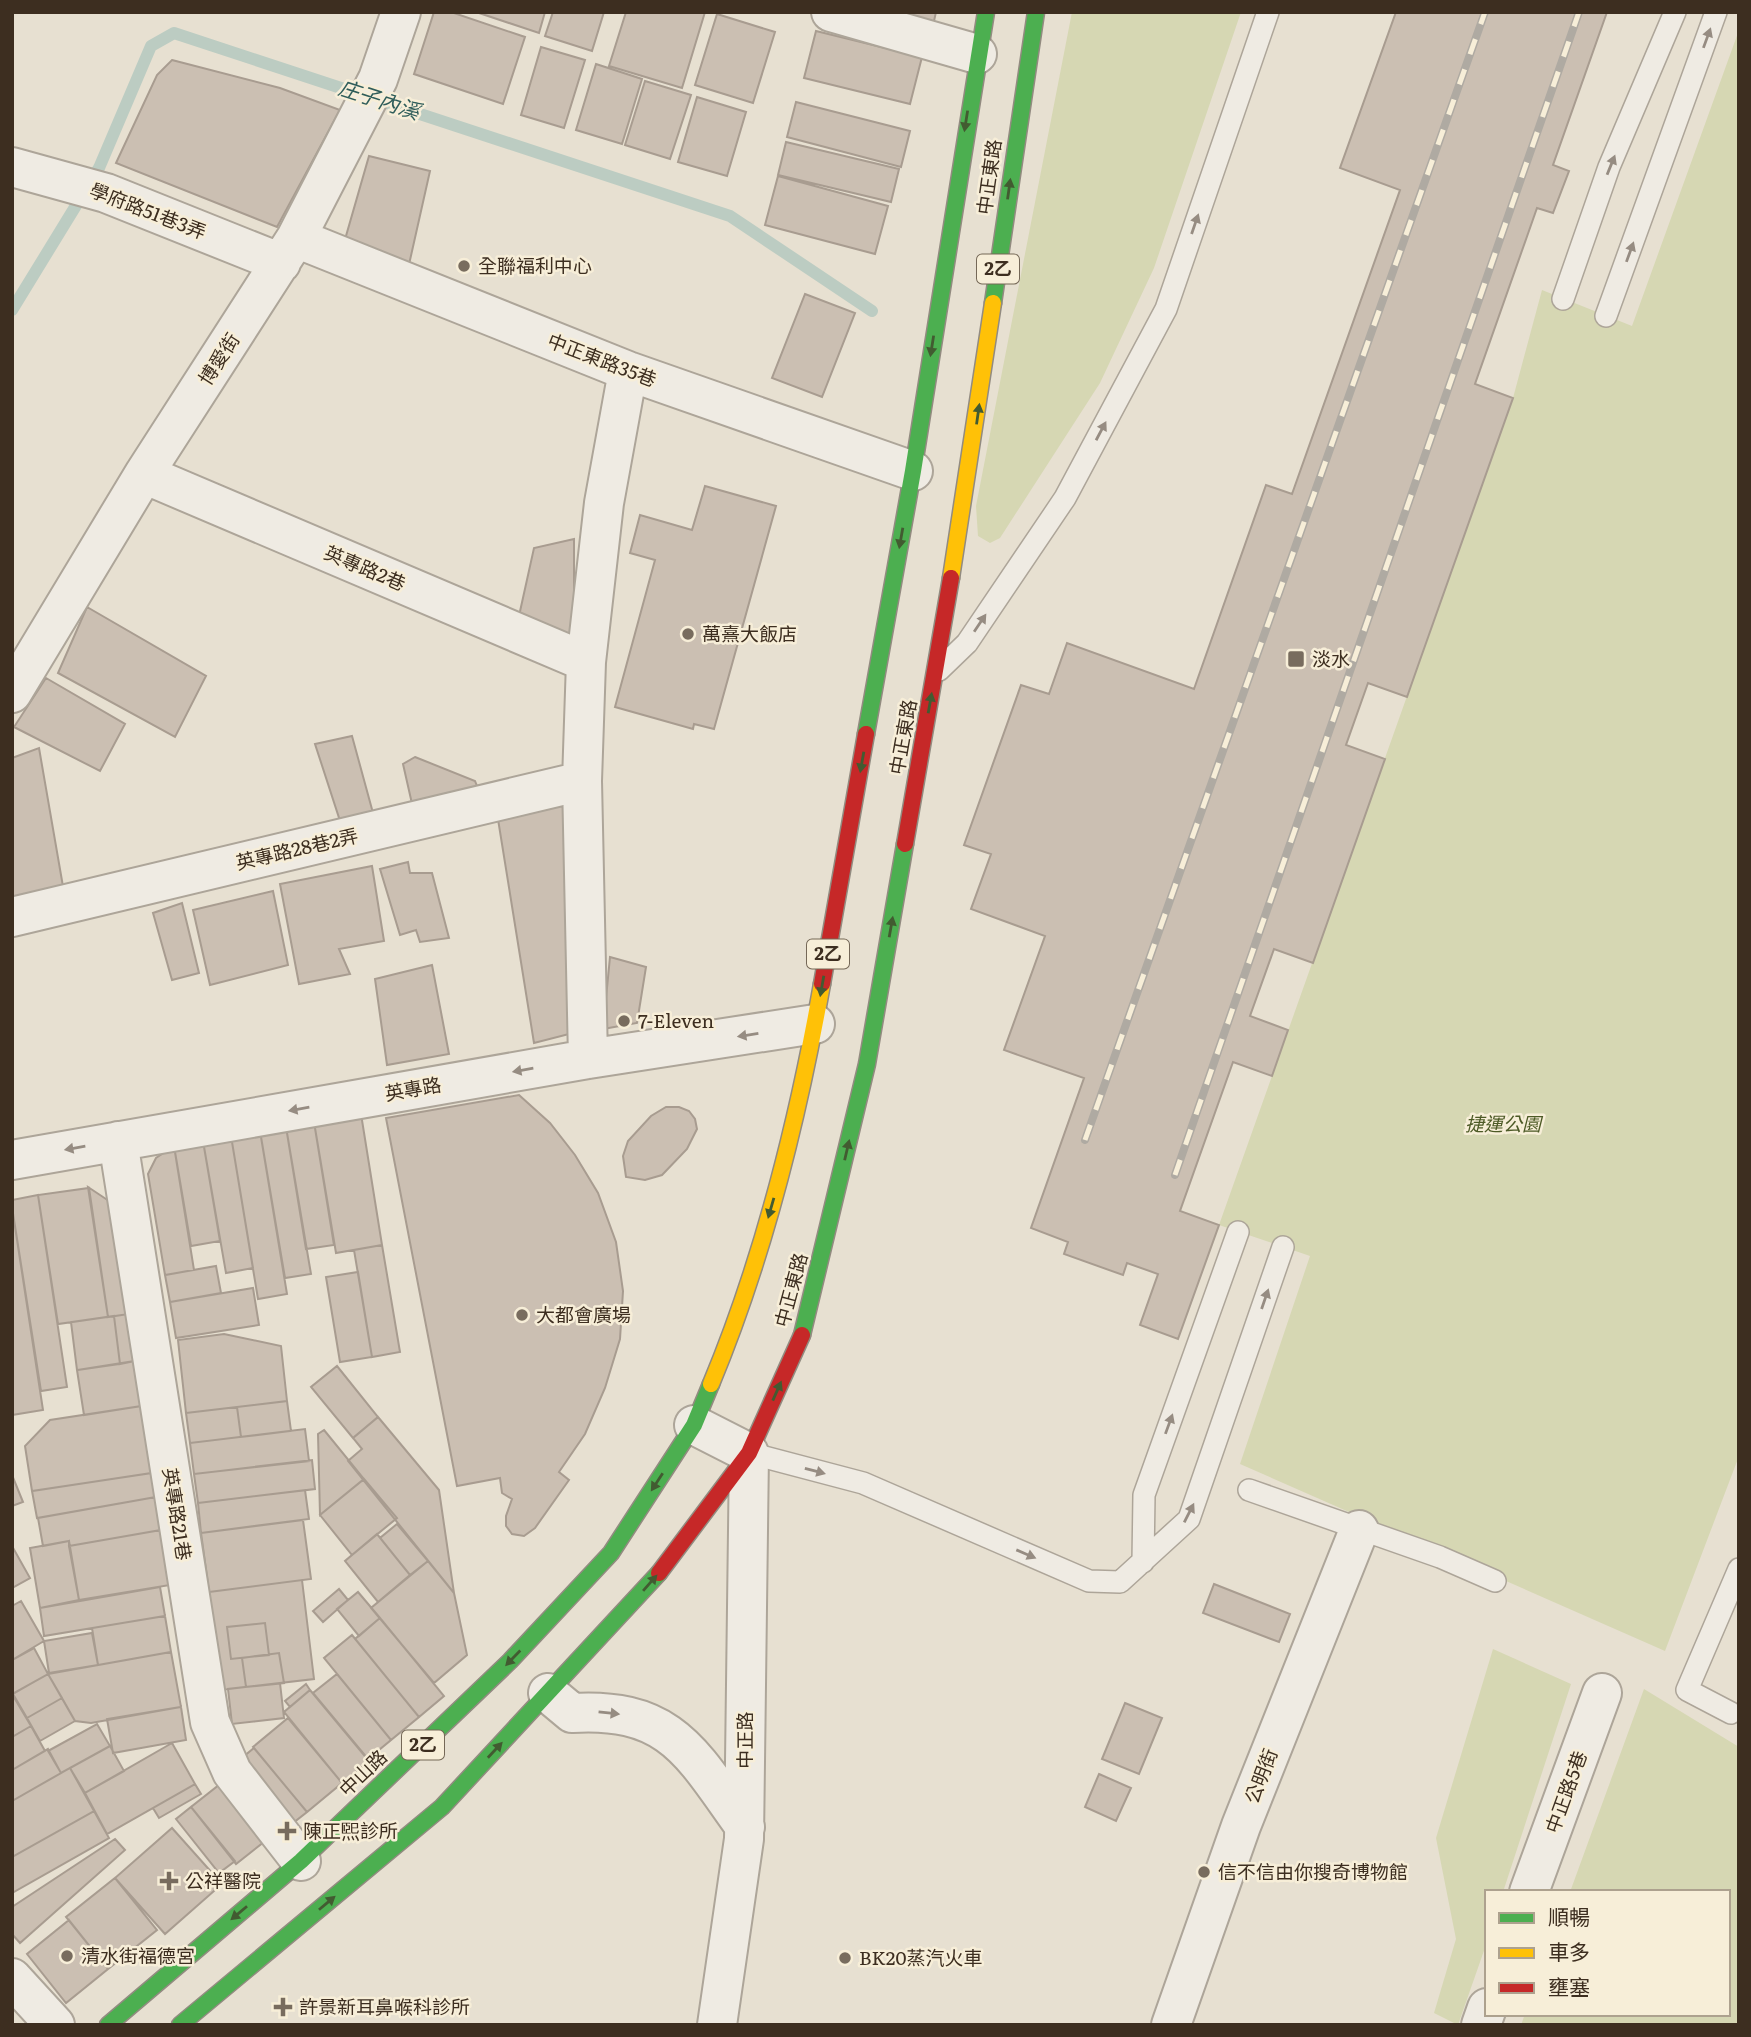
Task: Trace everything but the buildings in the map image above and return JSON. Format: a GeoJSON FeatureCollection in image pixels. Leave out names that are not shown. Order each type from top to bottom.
{"type":"FeatureCollection","features":[{"type":"Feature","properties":{"kind":"main road","name":"中正東路"},"geometry":{"type":"LineString","coordinates":[[694,1425],[740,1315],[776,1188],[816,1024],[913,471],[977,54],[986,12]]}},
{"type":"Feature","properties":{"kind":"main road","name":"中正東路"},"geometry":{"type":"LineString","coordinates":[[748,1453],[803,1333],[867,1064],[968,482],[1028,55],[1037,12]]}},
{"type":"Feature","properties":{"kind":"main road","name":"中山路"},"geometry":{"type":"LineString","coordinates":[[108,2025],[300,1861],[510,1661],[611,1553],[694,1425]]}},
{"type":"Feature","properties":{"kind":"main road","name":"2乙"},"geometry":{"type":"LineString","coordinates":[[180,2025],[432,1816],[653,1581],[748,1453]]}},
{"type":"Feature","properties":{"kind":"street","name":"博愛街"},"geometry":{"type":"LineString","coordinates":[[12,693],[144,474],[288,250],[378,79],[401,12]]}},
{"type":"Feature","properties":{"kind":"street"},"geometry":{"type":"LineString","coordinates":[[831,12],[977,54]]}},
{"type":"Feature","properties":{"kind":"street","name":"學府路51巷3弄"},"geometry":{"type":"LineString","coordinates":[[12,167],[106,192],[288,250]]}},
{"type":"Feature","properties":{"kind":"street","name":"中正東路35巷"},"geometry":{"type":"LineString","coordinates":[[288,250],[913,471]]}},
{"type":"Feature","properties":{"kind":"street"},"geometry":{"type":"LineString","coordinates":[[588,1059],[582,781],[586,662],[604,503],[628,371]]}},
{"type":"Feature","properties":{"kind":"street","name":"英專路2巷"},"geometry":{"type":"LineString","coordinates":[[144,474],[586,662]]}},
{"type":"Feature","properties":{"kind":"street","name":"英專路28巷2弄"},"geometry":{"type":"LineString","coordinates":[[12,917],[582,781]]}},
{"type":"Feature","properties":{"kind":"street","name":"英專路"},"geometry":{"type":"LineString","coordinates":[[12,1160],[588,1059],[816,1024]]}},
{"type":"Feature","properties":{"kind":"street","name":"英專路21巷"},"geometry":{"type":"LineString","coordinates":[[118,1141],[210,1722],[232,1772],[300,1861]]}},
{"type":"Feature","properties":{"kind":"street"},"geometry":{"type":"LineString","coordinates":[[694,1425],[748,1453]]}},
{"type":"Feature","properties":{"kind":"street","name":"中正路"},"geometry":{"type":"LineString","coordinates":[[717,2025],[743,1866],[748,1453]]}},
{"type":"Feature","properties":{"kind":"street","name":"公明街"},"geometry":{"type":"LineString","coordinates":[[1171,2025],[1241,1826],[1359,1530]]}},
{"type":"Feature","properties":{"kind":"street"},"geometry":{"type":"LineString","coordinates":[[548,1693],[572,1713],[604,1711],[642,1718],[677,1740],[745,1826]]}},
{"type":"Feature","properties":{"kind":"street","name":"中正路5巷"},"geometry":{"type":"LineString","coordinates":[[1530,1890],[1602,1693]]}},
{"type":"Feature","properties":{"kind":"street"},"geometry":{"type":"LineString","coordinates":[[12,1978],[55,2025]]}},
{"type":"Feature","properties":{"kind":"lane"},"geometry":{"type":"LineString","coordinates":[[935,674],[967,643],[1065,498],[1166,309],[1268,12]]}},
{"type":"Feature","properties":{"kind":"lane"},"geometry":{"type":"LineString","coordinates":[[1563,299],[1609,167],[1675,12]]}},
{"type":"Feature","properties":{"kind":"lane"},"geometry":{"type":"LineString","coordinates":[[1606,316],[1716,12]]}},
{"type":"Feature","properties":{"kind":"lane"},"geometry":{"type":"LineString","coordinates":[[1143,1562],[1144,1495],[1238,1231]]}},
{"type":"Feature","properties":{"kind":"lane"},"geometry":{"type":"LineString","coordinates":[[748,1453],[863,1483],[1089,1581],[1120,1582],[1189,1519],[1283,1247]]}},
{"type":"Feature","properties":{"kind":"lane"},"geometry":{"type":"LineString","coordinates":[[1250,1490],[1440,1557],[1495,1581]]}},
{"type":"Feature","properties":{"kind":"lane"},"geometry":{"type":"LineString","coordinates":[[1731,1713],[1687,1690],[1739,1569]]}},
{"type":"Feature","properties":{"kind":"green space"},"geometry":{"type":"Polygon","coordinates":[[[1072,12],[1241,12],[1154,268],[1100,383],[1000,538],[990,543],[978,536],[976,506],[1072,12]]]}},
{"type":"Feature","properties":{"kind":"green space","name":"捷運公園"},"geometry":{"type":"Polygon","coordinates":[[[1739,30],[1739,1456],[1665,1651],[1240,1464],[1310,1256],[1219,1225],[1513,398],[1542,290],[1632,326],[1739,30]]]}},
{"type":"Feature","properties":{"kind":"green space"},"geometry":{"type":"Polygon","coordinates":[[[1493,1649],[1571,1684],[1504,1890],[1485,1890],[1485,1948],[1458,2025],[1434,2013],[1456,1939],[1436,1838],[1493,1649]]]}},
{"type":"Feature","properties":{"kind":"green space"},"geometry":{"type":"Polygon","coordinates":[[[1644,1689],[1739,1747],[1739,2025],[1521,2025],[1524,2016],[1730,2016],[1730,1890],[1571,1890],[1644,1689]]]}},
{"type":"Feature","properties":{"kind":"waterway","name":"庄子內溪"},"geometry":{"type":"LineString","coordinates":[[12,310],[99,168],[151,46],[174,33],[730,216],[872,311]]}},
{"type":"Feature","properties":{"kind":"railway"},"geometry":{"type":"LineString","coordinates":[[1085,1140],[1485,12]]}},
{"type":"Feature","properties":{"kind":"railway"},"geometry":{"type":"LineString","coordinates":[[1175,1175],[1579,12]]}},
{"type":"Feature","properties":{"kind":"traffic: fast"},"geometry":{"type":"LineString","coordinates":[[866,734],[913,471],[986,12]]}},
{"type":"Feature","properties":{"kind":"traffic: fast"},"geometry":{"type":"LineString","coordinates":[[993,303],[1036,12]]}},
{"type":"Feature","properties":{"kind":"traffic: fast"},"geometry":{"type":"LineString","coordinates":[[802,1335],[867,1064],[905,844]]}},
{"type":"Feature","properties":{"kind":"traffic: fast"},"geometry":{"type":"LineString","coordinates":[[108,2025],[301,1861],[510,1661],[611,1553],[694,1425],[711,1384]]}},
{"type":"Feature","properties":{"kind":"traffic: fast"},"geometry":{"type":"LineString","coordinates":[[180,2025],[442,1807],[659,1573]]}},
{"type":"Feature","properties":{"kind":"traffic: slow"},"geometry":{"type":"LineString","coordinates":[[951,578],[993,303]]}},
{"type":"Feature","properties":{"kind":"traffic: slow"},"geometry":{"type":"LineString","coordinates":[[711,1384],[747,1287],[777,1187],[802,1086],[822,984]]}},
{"type":"Feature","properties":{"kind":"traffic: jam"},"geometry":{"type":"LineString","coordinates":[[905,844],[951,578]]}},
{"type":"Feature","properties":{"kind":"traffic: jam"},"geometry":{"type":"LineString","coordinates":[[822,984],[866,734]]}},
{"type":"Feature","properties":{"kind":"traffic: jam"},"geometry":{"type":"LineString","coordinates":[[659,1573],[749,1453],[802,1335]]}},
{"type":"Feature","properties":{"kind":"place","name":"全聯福利中心"},"geometry":{"type":"Point","coordinates":[464,266]}},
{"type":"Feature","properties":{"kind":"place","name":"萬熹大飯店"},"geometry":{"type":"Point","coordinates":[688,634]}},
{"type":"Feature","properties":{"kind":"place","name":"淡水"},"geometry":{"type":"Point","coordinates":[1296,659]}},
{"type":"Feature","properties":{"kind":"place","name":"7-Eleven"},"geometry":{"type":"Point","coordinates":[624,1021]}},
{"type":"Feature","properties":{"kind":"place","name":"大都會廣場"},"geometry":{"type":"Point","coordinates":[522,1315]}},
{"type":"Feature","properties":{"kind":"place","name":"陳正煕診所"},"geometry":{"type":"Point","coordinates":[287,1831]}},
{"type":"Feature","properties":{"kind":"place","name":"信不信由你搜奇博物館"},"geometry":{"type":"Point","coordinates":[1204,1872]}},
{"type":"Feature","properties":{"kind":"place","name":"公祥醫院"},"geometry":{"type":"Point","coordinates":[169,1881]}},
{"type":"Feature","properties":{"kind":"place","name":"清水街福德宮"},"geometry":{"type":"Point","coordinates":[67,1956]}},
{"type":"Feature","properties":{"kind":"place","name":"BK20蒸汽火車"},"geometry":{"type":"Point","coordinates":[845,1958]}},
{"type":"Feature","properties":{"kind":"place","name":"許景新耳鼻喉科診所"},"geometry":{"type":"Point","coordinates":[283,2007]}}]}
